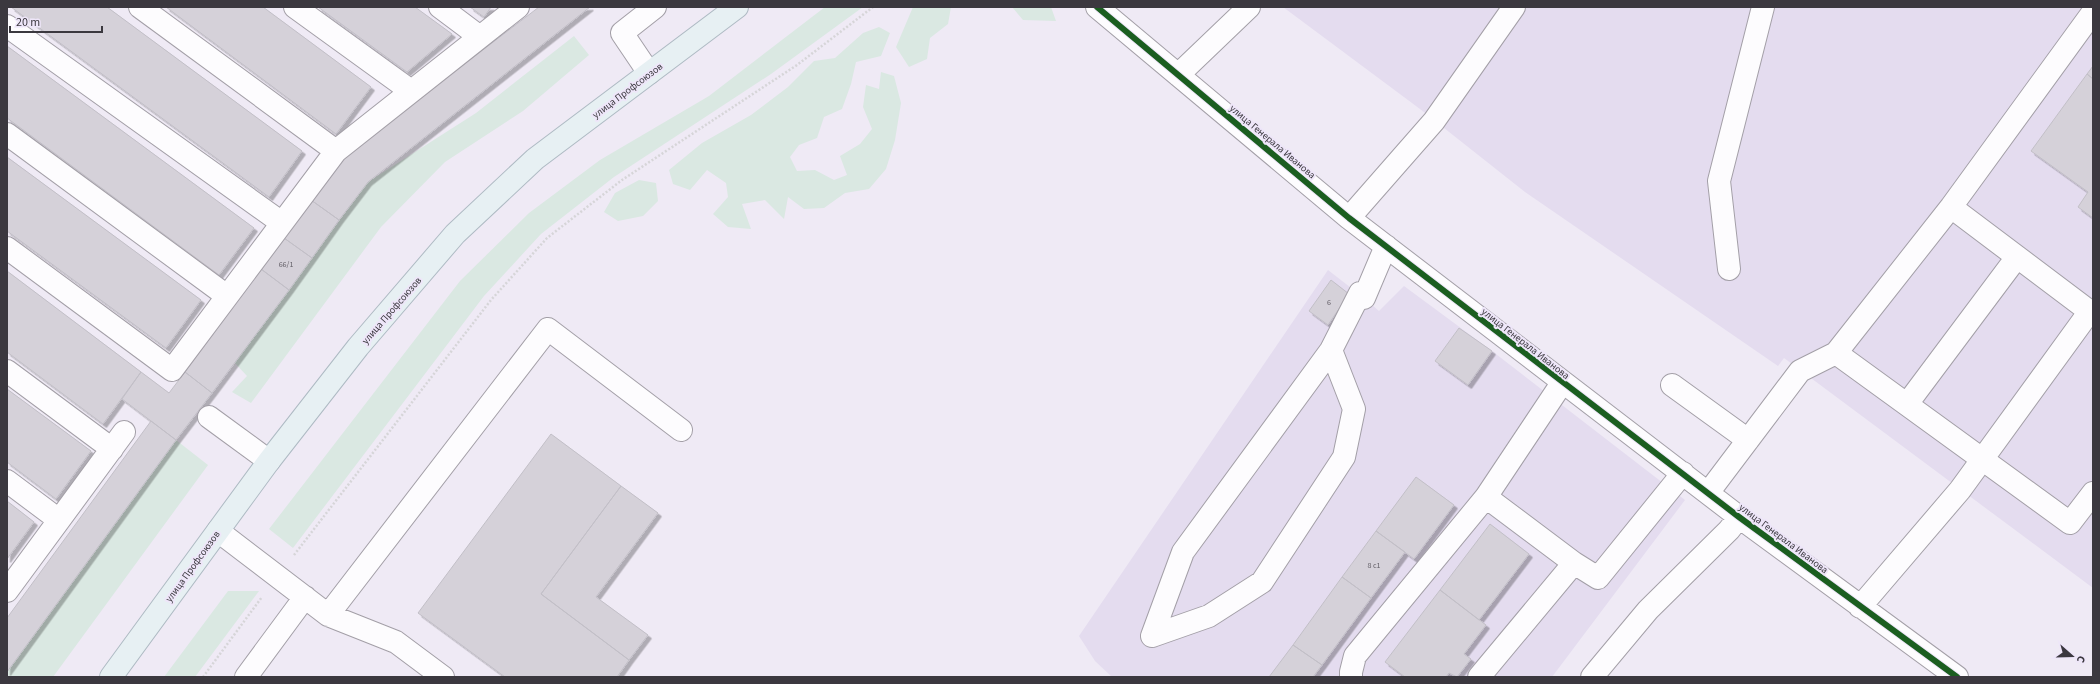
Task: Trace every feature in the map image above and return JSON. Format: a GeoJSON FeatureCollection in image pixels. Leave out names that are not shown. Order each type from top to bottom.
{"type":"FeatureCollection","features":[{"type":"Feature","properties":{"kind":"main road","name":"улица Профсоюзов"},"geometry":{"type":"LineString","coordinates":[[111,677],[269,461],[358,347],[455,234],[535,159],[737,7]]}},
{"type":"Feature","properties":{"kind":"street"},"geometry":{"type":"LineString","coordinates":[[140,7],[336,150]]}},
{"type":"Feature","properties":{"kind":"street"},"geometry":{"type":"LineString","coordinates":[[294,7],[411,91]]}},
{"type":"Feature","properties":{"kind":"street"},"geometry":{"type":"LineString","coordinates":[[440,7],[480,37]]}},
{"type":"Feature","properties":{"kind":"street"},"geometry":{"type":"LineString","coordinates":[[7,248],[172,370],[336,150],[518,7]]}},
{"type":"Feature","properties":{"kind":"street"},"geometry":{"type":"LineString","coordinates":[[649,73],[622,33],[655,7]]}},
{"type":"Feature","properties":{"kind":"street","name":"улица Генерала Иванова"},"geometry":{"type":"LineString","coordinates":[[1097,7],[1349,218],[1562,383],[1683,473],[1739,517],[1957,677]]}},
{"type":"Feature","properties":{"kind":"street"},"geometry":{"type":"LineString","coordinates":[[1178,75],[1249,7]]}},
{"type":"Feature","properties":{"kind":"street"},"geometry":{"type":"LineString","coordinates":[[1729,269],[1720,181],[1763,7]]}},
{"type":"Feature","properties":{"kind":"street"},"geometry":{"type":"LineString","coordinates":[[1349,218],[1434,121],[1507,10]]}},
{"type":"Feature","properties":{"kind":"street"},"geometry":{"type":"LineString","coordinates":[[1708,493],[1800,371],[1836,353],[1951,207],[2093,12]]}},
{"type":"Feature","properties":{"kind":"street"},"geometry":{"type":"LineString","coordinates":[[7,26],[282,223]]}},
{"type":"Feature","properties":{"kind":"street"},"geometry":{"type":"LineString","coordinates":[[7,134],[227,296]]}},
{"type":"Feature","properties":{"kind":"street"},"geometry":{"type":"LineString","coordinates":[[1860,607],[1960,490],[2091,313],[1951,207]]}},
{"type":"Feature","properties":{"kind":"street"},"geometry":{"type":"LineString","coordinates":[[1331,350],[1354,410],[1344,457],[1262,582],[1209,616],[1152,636],[1183,552],[1331,350],[1360,293],[1364,298],[1386,246]]}},
{"type":"Feature","properties":{"kind":"street"},"geometry":{"type":"LineString","coordinates":[[1907,404],[2017,257]]}},
{"type":"Feature","properties":{"kind":"street"},"geometry":{"type":"LineString","coordinates":[[328,615],[548,329],[681,430]]}},
{"type":"Feature","properties":{"kind":"street"},"geometry":{"type":"LineString","coordinates":[[1836,353],[2070,523],[2093,494]]}},
{"type":"Feature","properties":{"kind":"street"},"geometry":{"type":"LineString","coordinates":[[7,371],[118,441],[7,591]]}},
{"type":"Feature","properties":{"kind":"street"},"geometry":{"type":"LineString","coordinates":[[1351,677],[1355,656],[1486,497],[1562,383]]}},
{"type":"Feature","properties":{"kind":"street"},"geometry":{"type":"LineString","coordinates":[[1672,385],[1748,440]]}},
{"type":"Feature","properties":{"kind":"street"},"geometry":{"type":"LineString","coordinates":[[209,418],[269,461]]}},
{"type":"Feature","properties":{"kind":"street"},"geometry":{"type":"LineString","coordinates":[[1486,497],[1574,563],[1598,578],[1683,473]]}},
{"type":"Feature","properties":{"kind":"street"},"geometry":{"type":"LineString","coordinates":[[7,481],[59,520]]}},
{"type":"Feature","properties":{"kind":"street"},"geometry":{"type":"LineString","coordinates":[[1592,677],[1648,610],[1729,530],[1739,517]]}},
{"type":"Feature","properties":{"kind":"street"},"geometry":{"type":"LineString","coordinates":[[218,531],[328,615],[396,642],[443,677]]}},
{"type":"Feature","properties":{"kind":"street"},"geometry":{"type":"LineString","coordinates":[[1479,677],[1574,563]]}},
{"type":"Feature","properties":{"kind":"street"},"geometry":{"type":"LineString","coordinates":[[246,677],[305,597]]}},
{"type":"Feature","properties":{"kind":"path"},"geometry":{"type":"LineString","coordinates":[[203,677],[278,576],[491,300],[547,238],[622,180],[797,65],[873,7]]}},
{"type":"Feature","properties":{"kind":"shaded area"},"geometry":{"type":"Polygon","coordinates":[[[825,7],[863,7],[771,74],[614,177],[541,234],[484,296],[293,548],[269,529],[460,281],[529,213],[600,160],[709,96],[825,7]]]}},
{"type":"Feature","properties":{"kind":"shaded area"},"geometry":{"type":"Polygon","coordinates":[[[913,7],[951,7],[948,24],[930,38],[927,59],[909,67],[896,47],[913,7]]]}},
{"type":"Feature","properties":{"kind":"shaded area"},"geometry":{"type":"Polygon","coordinates":[[[1012,7],[1051,7],[1056,21],[1023,20],[1012,7]]]}},
{"type":"Feature","properties":{"kind":"shaded area"},"geometry":{"type":"Polygon","coordinates":[[[1283,7],[2093,7],[2093,588],[1784,358],[1778,366],[1525,192],[1420,109],[1283,7]]]}},
{"type":"Feature","properties":{"kind":"shaded area"},"geometry":{"type":"Polygon","coordinates":[[[879,27],[890,33],[881,56],[856,62],[851,84],[842,109],[824,117],[817,138],[799,145],[790,157],[797,171],[815,170],[834,180],[847,175],[840,156],[860,144],[872,129],[863,107],[866,85],[879,89],[881,72],[894,76],[901,103],[895,140],[886,169],[869,189],[845,193],[824,208],[804,209],[788,197],[784,219],[765,200],[742,204],[751,229],[728,227],[713,214],[728,197],[726,183],[707,170],[690,190],[673,184],[669,170],[702,143],[751,115],[788,87],[814,61],[835,58],[863,33],[879,27]]]}},
{"type":"Feature","properties":{"kind":"shaded area"},"geometry":{"type":"Polygon","coordinates":[[[574,36],[589,55],[523,111],[445,162],[381,227],[251,403],[232,392],[247,376],[234,362],[368,182],[476,113],[574,36]]]}},
{"type":"Feature","properties":{"kind":"shaded area"},"geometry":{"type":"Polygon","coordinates":[[[639,180],[656,183],[658,201],[643,216],[618,221],[604,212],[615,193],[639,180]]]}},
{"type":"Feature","properties":{"kind":"shaded area"},"geometry":{"type":"Polygon","coordinates":[[[1328,270],[1379,311],[1404,286],[1492,351],[1685,500],[1552,677],[1112,677],[1095,661],[1079,636],[1328,270]]]}},
{"type":"Feature","properties":{"kind":"shaded area"},"geometry":{"type":"Polygon","coordinates":[[[176,440],[208,465],[53,677],[7,677],[7,672],[176,440]]]}},
{"type":"Feature","properties":{"kind":"shaded area"},"geometry":{"type":"Polygon","coordinates":[[[228,591],[259,591],[195,677],[164,677],[228,591]]]}},
{"type":"Feature","properties":{"kind":"building"},"geometry":{"type":"Polygon","coordinates":[[[11,7],[107,7],[302,151],[269,197],[11,7]]]}},
{"type":"Feature","properties":{"kind":"building"},"geometry":{"type":"Polygon","coordinates":[[[166,7],[263,7],[371,87],[336,134],[166,7]]]}},
{"type":"Feature","properties":{"kind":"building"},"geometry":{"type":"Polygon","coordinates":[[[318,7],[415,7],[452,34],[407,72],[318,7]]]}},
{"type":"Feature","properties":{"kind":"building"},"geometry":{"type":"Polygon","coordinates":[[[470,7],[491,7],[484,17],[470,7]]]}},
{"type":"Feature","properties":{"kind":"building"},"geometry":{"type":"Polygon","coordinates":[[[539,7],[590,7],[368,182],[339,220],[311,200],[343,157],[539,7]]]}},
{"type":"Feature","properties":{"kind":"building"},"geometry":{"type":"Polygon","coordinates":[[[7,46],[254,228],[219,275],[7,118],[7,46]]]}},
{"type":"Feature","properties":{"kind":"building"},"geometry":{"type":"Polygon","coordinates":[[[2093,66],[2093,79],[2087,74],[2093,66]]]}},
{"type":"Feature","properties":{"kind":"building"},"geometry":{"type":"Polygon","coordinates":[[[2087,74],[2093,79],[2093,218],[2078,207],[2088,192],[2031,151],[2087,74]]]}},
{"type":"Feature","properties":{"kind":"building"},"geometry":{"type":"Polygon","coordinates":[[[7,157],[201,300],[166,348],[7,231],[7,157]]]}},
{"type":"Feature","properties":{"kind":"building"},"geometry":{"type":"Polygon","coordinates":[[[311,200],[339,220],[312,258],[284,238],[311,200]]]}},
{"type":"Feature","properties":{"kind":"building"},"geometry":{"type":"Polygon","coordinates":[[[284,238],[312,258],[289,290],[261,269],[284,238]]]}},
{"type":"Feature","properties":{"kind":"building"},"geometry":{"type":"Polygon","coordinates":[[[261,269],[289,290],[212,393],[185,372],[261,269]]]}},
{"type":"Feature","properties":{"kind":"building"},"geometry":{"type":"Polygon","coordinates":[[[7,271],[141,372],[103,424],[7,352],[7,271]]]}},
{"type":"Feature","properties":{"kind":"building"},"geometry":{"type":"Polygon","coordinates":[[[1331,280],[1349,294],[1328,325],[1309,311],[1331,280]]]}},
{"type":"Feature","properties":{"kind":"building"},"geometry":{"type":"Polygon","coordinates":[[[1459,328],[1492,351],[1468,385],[1435,361],[1459,328]]]}},
{"type":"Feature","properties":{"kind":"building"},"geometry":{"type":"Polygon","coordinates":[[[141,372],[169,393],[185,372],[212,393],[176,440],[122,399],[141,372]]]}},
{"type":"Feature","properties":{"kind":"building"},"geometry":{"type":"Polygon","coordinates":[[[7,389],[91,451],[56,499],[7,462],[7,389]]]}},
{"type":"Feature","properties":{"kind":"building"},"geometry":{"type":"Polygon","coordinates":[[[151,421],[176,440],[7,672],[7,618],[151,421]]]}},
{"type":"Feature","properties":{"kind":"building"},"geometry":{"type":"Polygon","coordinates":[[[551,434],[621,486],[541,594],[629,660],[617,677],[505,677],[418,613],[551,434]]]}},
{"type":"Feature","properties":{"kind":"building"},"geometry":{"type":"Polygon","coordinates":[[[1416,477],[1454,505],[1414,559],[1376,531],[1416,477]]]}},
{"type":"Feature","properties":{"kind":"building"},"geometry":{"type":"Polygon","coordinates":[[[621,486],[658,513],[596,597],[648,635],[629,660],[541,594],[621,486]]]}},
{"type":"Feature","properties":{"kind":"building"},"geometry":{"type":"Polygon","coordinates":[[[7,501],[34,522],[7,559],[7,501]]]}},
{"type":"Feature","properties":{"kind":"building"},"geometry":{"type":"Polygon","coordinates":[[[1490,524],[1529,554],[1479,620],[1440,590],[1490,524]]]}},
{"type":"Feature","properties":{"kind":"building"},"geometry":{"type":"Polygon","coordinates":[[[1376,531],[1405,552],[1371,598],[1342,577],[1376,531]]]}},
{"type":"Feature","properties":{"kind":"building"},"geometry":{"type":"Polygon","coordinates":[[[1342,577],[1371,598],[1322,665],[1293,645],[1342,577]]]}},
{"type":"Feature","properties":{"kind":"building"},"geometry":{"type":"Polygon","coordinates":[[[1440,590],[1486,625],[1464,654],[1471,659],[1457,677],[1449,673],[1446,677],[1405,677],[1385,662],[1440,590]]]}},
{"type":"Feature","properties":{"kind":"building"},"geometry":{"type":"Polygon","coordinates":[[[1293,645],[1322,665],[1313,677],[1269,677],[1293,645]]]}},
{"type":"Feature","properties":{"kind":"cycle path"},"geometry":{"type":"LineString","coordinates":[[1097,7],[1349,218],[1739,517],[1957,677]]}}]}
